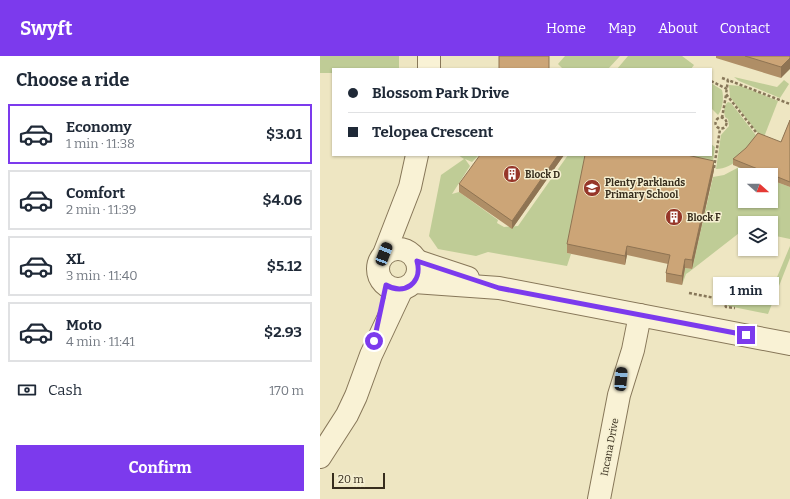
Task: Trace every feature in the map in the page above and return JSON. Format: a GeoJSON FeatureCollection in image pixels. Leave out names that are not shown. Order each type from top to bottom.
{"type":"FeatureCollection","features":[{"type":"Feature","properties":{"kind":"street"},"geometry":{"type":"LineString","coordinates":[[429,68],[430,56]]}},
{"type":"Feature","properties":{"kind":"street"},"geometry":{"type":"LineString","coordinates":[[417,156],[410,187],[384,254],[380,260],[378,274],[381,280],[406,274],[499,288],[790,344]]}},
{"type":"Feature","properties":{"kind":"street"},"geometry":{"type":"LineString","coordinates":[[320,457],[347,415],[356,396],[406,274],[410,187]]}},
{"type":"Feature","properties":{"kind":"street"},"geometry":{"type":"LineString","coordinates":[[384,254],[389,250],[396,248],[404,249],[406,274]]}},
{"type":"Feature","properties":{"kind":"street","name":"Incana Drive"},"geometry":{"type":"LineString","coordinates":[[599,499],[620,395],[623,348],[634,314]]}},
{"type":"Feature","properties":{"kind":"path"},"geometry":{"type":"LineString","coordinates":[[722,78],[790,104]]}},
{"type":"Feature","properties":{"kind":"path"},"geometry":{"type":"LineString","coordinates":[[722,118],[728,80]]}},
{"type":"Feature","properties":{"kind":"path"},"geometry":{"type":"LineString","coordinates":[[712,82],[727,89]]}},
{"type":"Feature","properties":{"kind":"path"},"geometry":{"type":"LineString","coordinates":[[726,94],[760,138]]}},
{"type":"Feature","properties":{"kind":"path"},"geometry":{"type":"LineString","coordinates":[[714,170],[720,129],[717,127],[716,122],[718,119],[722,118]]}},
{"type":"Feature","properties":{"kind":"path"},"geometry":{"type":"LineString","coordinates":[[720,129],[724,128],[726,123],[722,118]]}},
{"type":"Feature","properties":{"kind":"path"},"geometry":{"type":"LineString","coordinates":[[689,293],[720,300],[724,302],[726,307],[735,308]]}},
{"type":"Feature","properties":{"kind":"green space"},"geometry":{"type":"Polygon","coordinates":[[[320,56],[399,56],[399,68],[332,68],[332,73],[320,73],[320,56]]]}},
{"type":"Feature","properties":{"kind":"green space"},"geometry":{"type":"Polygon","coordinates":[[[565,56],[620,56],[609,68],[562,68],[558,64],[565,56]]]}},
{"type":"Feature","properties":{"kind":"green space"},"geometry":{"type":"Polygon","coordinates":[[[628,56],[682,56],[694,65],[692,68],[618,68],[628,56]]]}},
{"type":"Feature","properties":{"kind":"green space"},"geometry":{"type":"Polygon","coordinates":[[[734,77],[777,87],[784,80],[789,84],[780,98],[739,81],[734,77]]]}},
{"type":"Feature","properties":{"kind":"green space"},"geometry":{"type":"Polygon","coordinates":[[[712,84],[722,90],[723,102],[718,115],[712,109],[712,84]]]}},
{"type":"Feature","properties":{"kind":"green space"},"geometry":{"type":"Polygon","coordinates":[[[729,85],[741,86],[778,101],[764,137],[760,136],[730,97],[729,85]]]}},
{"type":"Feature","properties":{"kind":"green space"},"geometry":{"type":"Polygon","coordinates":[[[728,102],[731,103],[758,138],[745,154],[734,163],[723,168],[716,169],[721,135],[729,126],[728,119],[725,117],[724,111],[725,105],[728,102]]]}},
{"type":"Feature","properties":{"kind":"green space"},"geometry":{"type":"Polygon","coordinates":[[[712,145],[715,147],[712,169],[654,156],[712,156],[712,145]]]}},
{"type":"Feature","properties":{"kind":"green space"},"geometry":{"type":"Polygon","coordinates":[[[460,156],[478,156],[472,162],[465,159],[470,166],[452,194],[459,192],[498,220],[497,223],[504,227],[518,226],[567,156],[613,156],[567,253],[571,254],[567,266],[488,252],[476,256],[438,249],[429,236],[441,175],[464,159],[460,156]]]}},
{"type":"Feature","properties":{"kind":"green space"},"geometry":{"type":"Polygon","coordinates":[[[743,165],[748,168],[738,168],[738,208],[778,208],[778,183],[790,187],[790,239],[778,236],[778,216],[738,216],[738,234],[686,274],[682,285],[685,268],[692,269],[713,177],[724,175],[743,165]]]}},
{"type":"Feature","properties":{"kind":"green space"},"geometry":{"type":"Polygon","coordinates":[[[790,246],[790,258],[768,314],[728,306],[720,295],[757,303],[761,291],[770,294],[790,246]]]}},
{"type":"Feature","properties":{"kind":"building"},"geometry":{"type":"Polygon","coordinates":[[[499,56],[549,56],[549,68],[499,68],[499,56]]]}},
{"type":"Feature","properties":{"kind":"building"},"geometry":{"type":"Polygon","coordinates":[[[745,56],[790,56],[790,58],[781,67],[745,56]]]}},
{"type":"Feature","properties":{"kind":"building"},"geometry":{"type":"Polygon","coordinates":[[[790,120],[790,182],[778,177],[778,168],[755,168],[733,159],[746,148],[758,133],[781,142],[790,120]]]}},
{"type":"Feature","properties":{"kind":"building","name":"Block D"},"geometry":{"type":"Polygon","coordinates":[[[479,156],[557,156],[512,221],[459,184],[479,156]]]}},
{"type":"Feature","properties":{"kind":"building"},"geometry":{"type":"Polygon","coordinates":[[[585,156],[692,156],[714,161],[692,260],[685,259],[682,276],[666,273],[670,255],[627,246],[625,256],[567,244],[585,156]]]}},
{"type":"Feature","properties":{"kind":"place","name":"Block D"},"geometry":{"type":"Point","coordinates":[512,174]}},
{"type":"Feature","properties":{"kind":"place","name":"Plenty Parklands Primary School"},"geometry":{"type":"Point","coordinates":[592,188]}},
{"type":"Feature","properties":{"kind":"place","name":"Block F"},"geometry":{"type":"Point","coordinates":[674,217]}},
{"type":"Feature","properties":{"kind":"route"},"geometry":{"type":"LineString","coordinates":[[374,341],[386,285],[397,289],[402,289],[411,285],[419,272],[417,261],[499,288],[746,335]]}}]}
